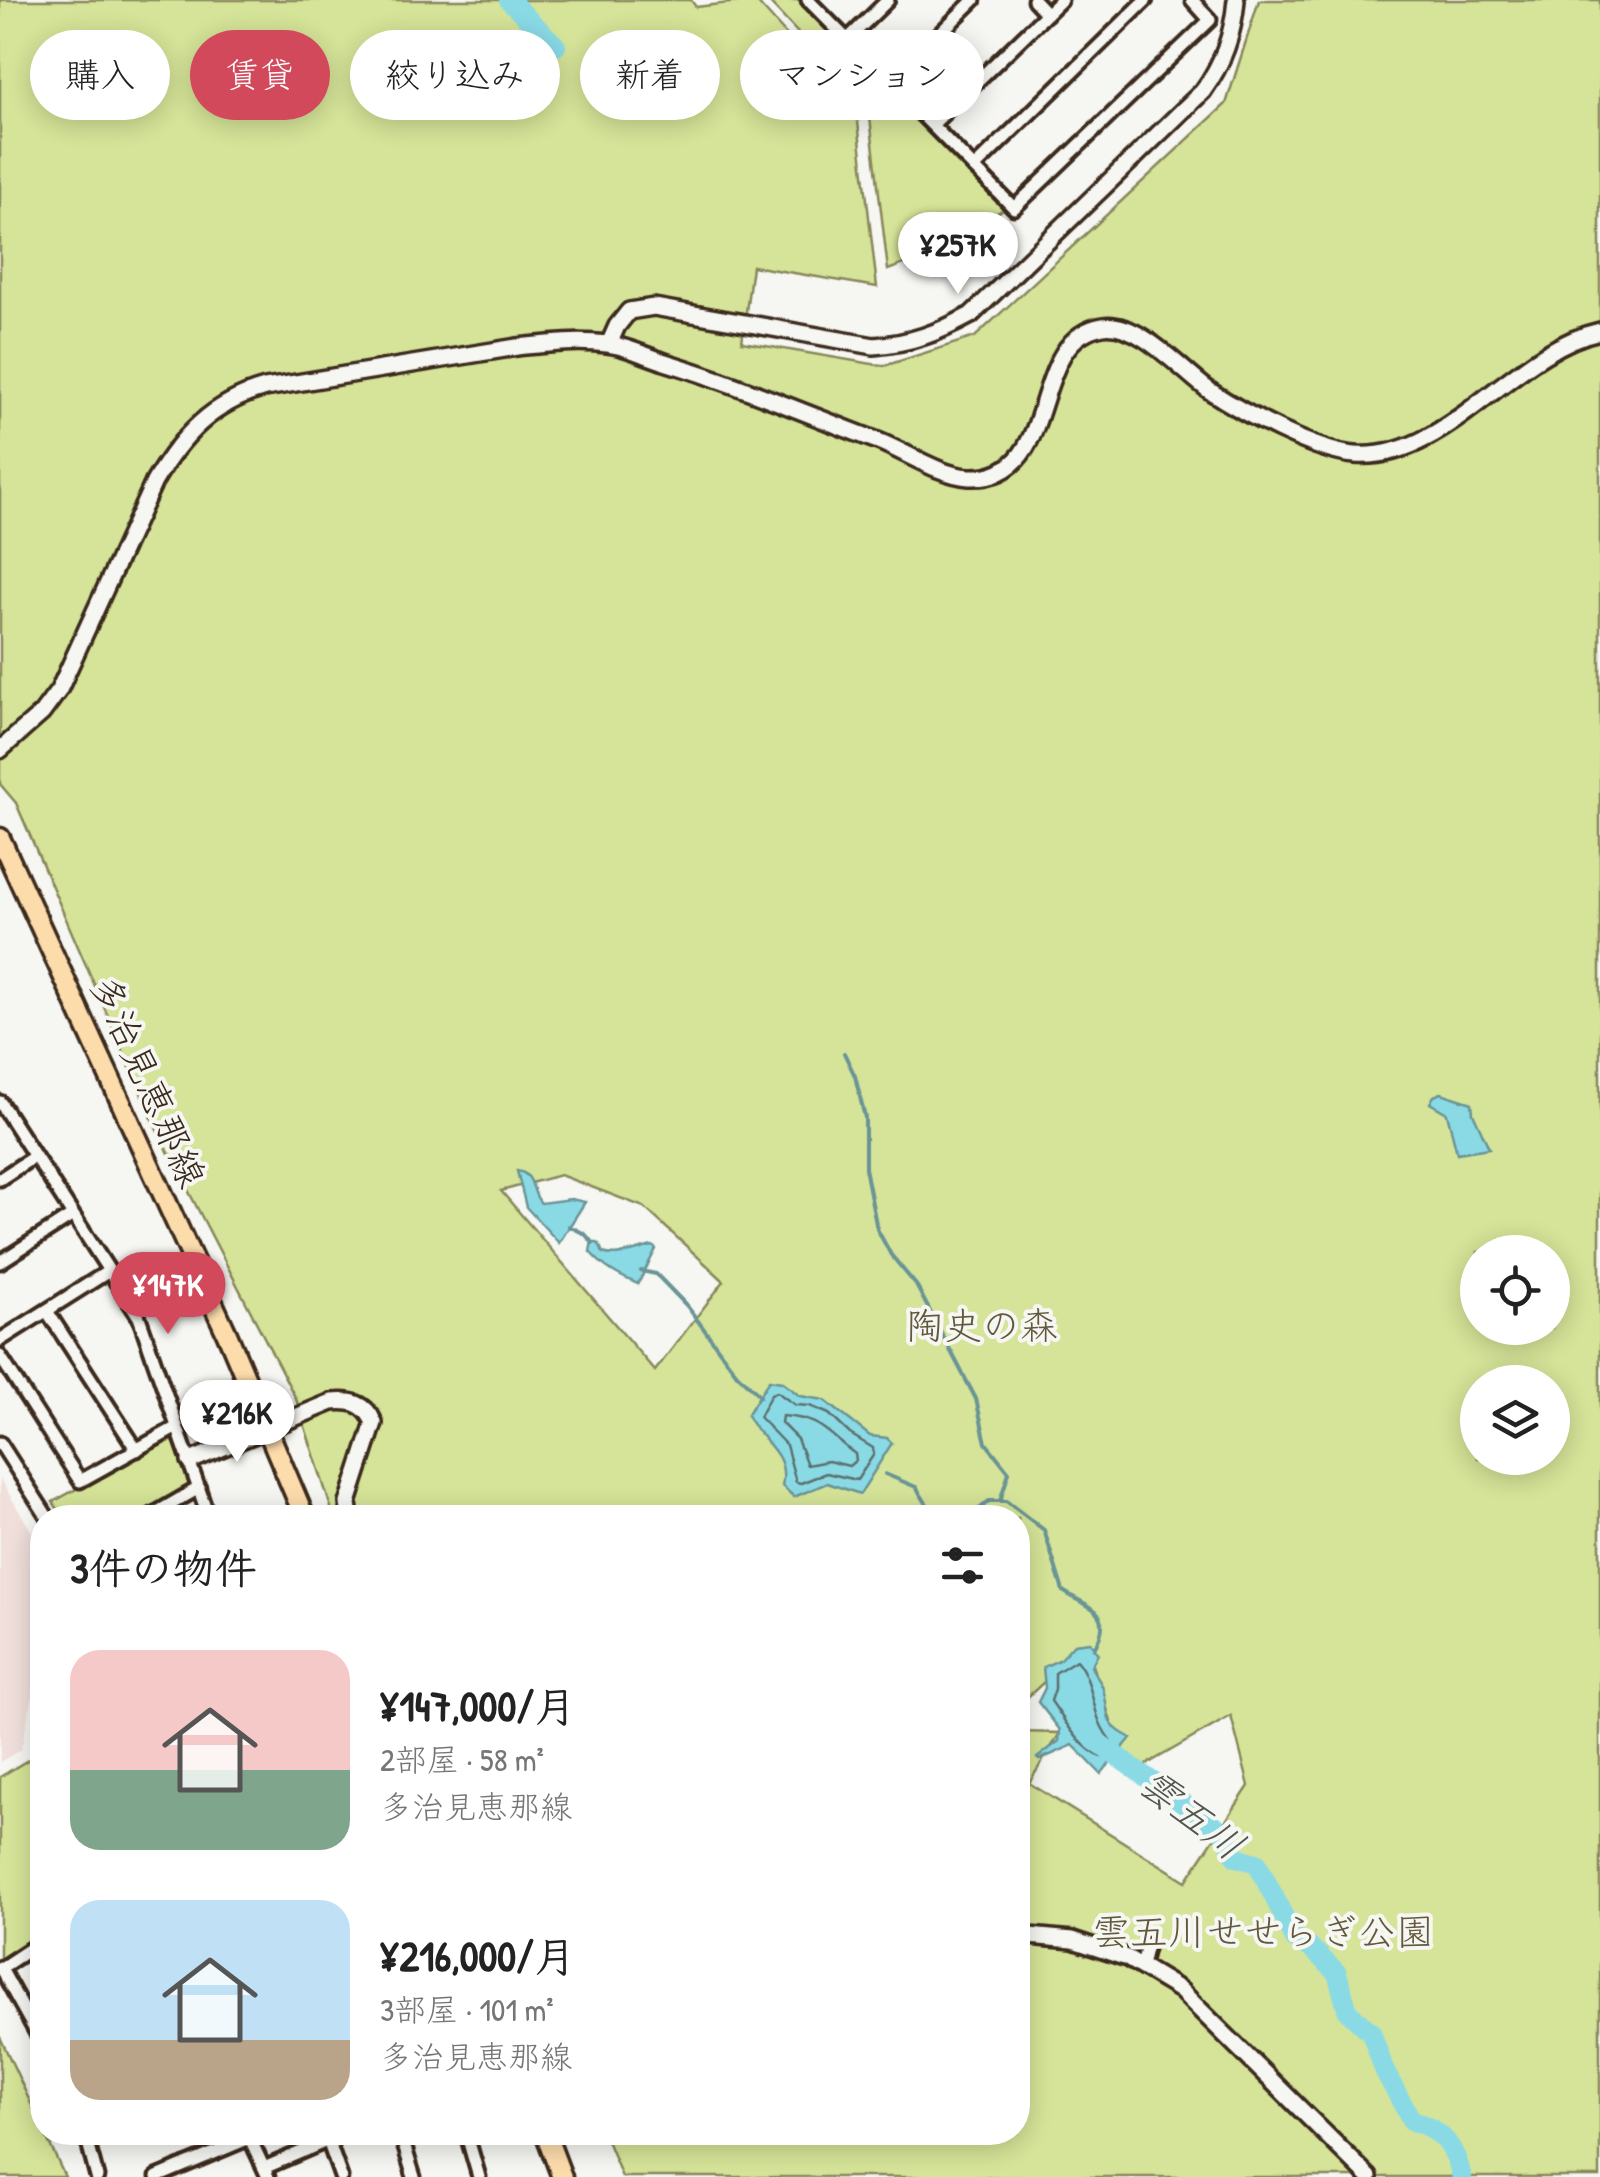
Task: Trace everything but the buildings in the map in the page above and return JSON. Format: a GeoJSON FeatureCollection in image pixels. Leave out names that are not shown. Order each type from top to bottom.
{"type":"FeatureCollection","features":[{"type":"Feature","properties":{"kind":"main road","name":"多治見恵那線"},"geometry":{"type":"LineString","coordinates":[[0,838],[211,1299],[299,1505]]}},
{"type":"Feature","properties":{"kind":"main road"},"geometry":{"type":"LineString","coordinates":[[550,2145],[562,2177]]}},
{"type":"Feature","properties":{"kind":"street"},"geometry":{"type":"LineString","coordinates":[[808,0],[837,30]]}},
{"type":"Feature","properties":{"kind":"street"},"geometry":{"type":"LineString","coordinates":[[857,30],[888,0]]}},
{"type":"Feature","properties":{"kind":"street"},"geometry":{"type":"LineString","coordinates":[[943,30],[974,0]]}},
{"type":"Feature","properties":{"kind":"street"},"geometry":{"type":"LineString","coordinates":[[1034,0],[1047,14]]}},
{"type":"Feature","properties":{"kind":"street"},"geometry":{"type":"LineString","coordinates":[[932,125],[1061,0]]}},
{"type":"Feature","properties":{"kind":"street"},"geometry":{"type":"LineString","coordinates":[[974,168],[1146,0]]}},
{"type":"Feature","properties":{"kind":"street"},"geometry":{"type":"LineString","coordinates":[[927,120],[1014,208],[1210,20],[1192,0]]}},
{"type":"Feature","properties":{"kind":"street"},"geometry":{"type":"LineString","coordinates":[[609,344],[630,311],[654,307],[874,346],[909,343],[954,325],[971,315],[1203,92],[1228,45],[1236,0]]}},
{"type":"Feature","properties":{"kind":"street"},"geometry":{"type":"LineString","coordinates":[[0,750],[42,713],[60,690],[154,482],[172,453],[206,416],[228,402],[265,388],[554,342],[609,344],[698,372],[970,477],[1010,465],[1030,444],[1056,364],[1070,342],[1107,324],[1129,329],[1214,393],[1251,414],[1317,446],[1354,455],[1404,449],[1433,433],[1560,343],[1600,332]]}},
{"type":"Feature","properties":{"kind":"street"},"geometry":{"type":"LineString","coordinates":[[0,1102],[139,1317],[205,1505]]}},
{"type":"Feature","properties":{"kind":"street"},"geometry":{"type":"LineString","coordinates":[[0,1179],[35,1156]]}},
{"type":"Feature","properties":{"kind":"street"},"geometry":{"type":"LineString","coordinates":[[0,1262],[73,1215]]}},
{"type":"Feature","properties":{"kind":"street"},"geometry":{"type":"LineString","coordinates":[[0,1340],[109,1271]]}},
{"type":"Feature","properties":{"kind":"street"},"geometry":{"type":"LineString","coordinates":[[47,1310],[137,1450]]}},
{"type":"Feature","properties":{"kind":"street"},"geometry":{"type":"LineString","coordinates":[[0,1356],[80,1481],[177,1427]]}},
{"type":"Feature","properties":{"kind":"street"},"geometry":{"type":"LineString","coordinates":[[190,1461],[332,1402],[347,1400],[370,1412],[374,1423],[348,1505]]}},
{"type":"Feature","properties":{"kind":"street"},"geometry":{"type":"LineString","coordinates":[[0,1443],[40,1505]]}},
{"type":"Feature","properties":{"kind":"street"},"geometry":{"type":"LineString","coordinates":[[170,1505],[199,1488]]}},
{"type":"Feature","properties":{"kind":"street"},"geometry":{"type":"LineString","coordinates":[[1030,1935],[1073,1940],[1142,1965],[1180,1990],[1370,2177]]}},
{"type":"Feature","properties":{"kind":"street"},"geometry":{"type":"LineString","coordinates":[[1142,1965],[1147,1945]]}},
{"type":"Feature","properties":{"kind":"street"},"geometry":{"type":"LineString","coordinates":[[30,1949],[0,1968],[30,2012]]}},
{"type":"Feature","properties":{"kind":"street"},"geometry":{"type":"LineString","coordinates":[[92,2145],[97,2177]]}},
{"type":"Feature","properties":{"kind":"street"},"geometry":{"type":"LineString","coordinates":[[157,2177],[227,2145]]}},
{"type":"Feature","properties":{"kind":"street"},"geometry":{"type":"LineString","coordinates":[[254,2145],[266,2172],[312,2145]]}},
{"type":"Feature","properties":{"kind":"street"},"geometry":{"type":"LineString","coordinates":[[330,2145],[341,2177]]}},
{"type":"Feature","properties":{"kind":"street"},"geometry":{"type":"LineString","coordinates":[[404,2145],[414,2177]]}},
{"type":"Feature","properties":{"kind":"street"},"geometry":{"type":"LineString","coordinates":[[470,2145],[480,2177]]}},
{"type":"Feature","properties":{"kind":"shaded area"},"geometry":{"type":"Polygon","coordinates":[[[0,1479],[30,1529],[30,1709],[21,1749],[0,1762],[0,1479]]]}},
{"type":"Feature","properties":{"kind":"green space"},"geometry":{"type":"Polygon","coordinates":[[[0,0],[691,0],[696,7],[755,0],[782,30],[740,30],[740,120],[858,120],[877,287],[752,266],[742,342],[884,366],[975,337],[1226,104],[1259,0],[1600,0],[1600,2177],[622,2177],[609,2145],[1030,2145],[1030,1784],[1186,1881],[1249,1786],[1231,1716],[1128,1775],[1086,1643],[1030,1695],[1030,1505],[330,1505],[296,1399],[157,1130],[16,803],[0,784],[0,0]],[[560,1175],[501,1191],[655,1371],[724,1281],[644,1207],[560,1175]]]}},
{"type":"Feature","properties":{"kind":"green space"},"geometry":{"type":"Polygon","coordinates":[[[767,0],[804,0],[834,30],[795,30],[767,0]]]}},
{"type":"Feature","properties":{"kind":"green space"},"geometry":{"type":"Polygon","coordinates":[[[870,120],[922,120],[1007,206],[953,246],[888,270],[870,120]]]}},
{"type":"Feature","properties":{"kind":"green space"},"geometry":{"type":"Polygon","coordinates":[[[167,1439],[174,1442],[189,1485],[156,1505],[53,1502],[167,1439]]]}},
{"type":"Feature","properties":{"kind":"green space"},"geometry":{"type":"Polygon","coordinates":[[[1030,1732],[1060,1733],[1030,1781],[1030,1732]]]}},
{"type":"Feature","properties":{"kind":"green space"},"geometry":{"type":"Polygon","coordinates":[[[30,1759],[30,1941],[0,1961],[0,1777],[30,1759]]]}},
{"type":"Feature","properties":{"kind":"green space"},"geometry":{"type":"Polygon","coordinates":[[[0,2037],[30,2102],[30,2145],[50,2145],[65,2177],[0,2177],[0,2037]]]}},
{"type":"Feature","properties":{"kind":"water"},"geometry":{"type":"Polygon","coordinates":[[[1441,1093],[1472,1103],[1489,1148],[1457,1153],[1447,1113],[1430,1103],[1441,1093]]]}},
{"type":"Feature","properties":{"kind":"water"},"geometry":{"type":"Polygon","coordinates":[[[517,1171],[530,1180],[541,1203],[571,1199],[585,1202],[559,1243],[526,1207],[517,1171]]]}},
{"type":"Feature","properties":{"kind":"water"},"geometry":{"type":"Polygon","coordinates":[[[592,1241],[609,1255],[653,1246],[656,1249],[638,1284],[595,1258],[590,1252],[592,1241]]]}},
{"type":"Feature","properties":{"kind":"water"},"geometry":{"type":"Polygon","coordinates":[[[769,1380],[782,1382],[800,1396],[824,1400],[870,1436],[887,1438],[892,1443],[860,1494],[827,1483],[794,1497],[782,1486],[778,1455],[747,1415],[769,1380]]]}},
{"type":"Feature","properties":{"kind":"water"},"geometry":{"type":"Polygon","coordinates":[[[1090,1642],[1098,1654],[1091,1666],[1102,1686],[1111,1723],[1131,1738],[1101,1774],[1073,1745],[1037,1758],[1059,1741],[1060,1730],[1038,1702],[1045,1688],[1043,1667],[1059,1660],[1074,1644],[1090,1642]]]}},
{"type":"Feature","properties":{"kind":"waterway"},"geometry":{"type":"LineString","coordinates":[[509,0],[540,30]]}},
{"type":"Feature","properties":{"kind":"waterway"},"geometry":{"type":"LineString","coordinates":[[844,1053],[855,1076],[865,1118],[865,1168],[877,1229],[891,1255],[916,1285],[976,1399],[986,1443],[1009,1472],[1000,1501]]}},
{"type":"Feature","properties":{"kind":"waterway"},"geometry":{"type":"LineString","coordinates":[[569,1226],[593,1243]]}},
{"type":"Feature","properties":{"kind":"waterway"},"geometry":{"type":"LineString","coordinates":[[641,1271],[656,1274],[687,1306],[737,1374],[760,1396]]}},
{"type":"Feature","properties":{"kind":"waterway"},"geometry":{"type":"LineString","coordinates":[[885,1474],[916,1487],[927,1505]]}},
{"type":"Feature","properties":{"kind":"waterway"},"geometry":{"type":"LineString","coordinates":[[984,1505],[989,1501],[1006,1501],[1011,1505]]}},
{"type":"Feature","properties":{"kind":"waterway"},"geometry":{"type":"LineString","coordinates":[[1030,1519],[1044,1530],[1063,1591],[1101,1618],[1094,1649]]}},
{"type":"Feature","properties":{"kind":"waterway","name":"雲五川"},"geometry":{"type":"LineString","coordinates":[[1094,1740],[1226,1834],[1236,1857],[1257,1863],[1295,1939],[1337,1973],[1348,2012],[1371,2032],[1385,2072],[1412,2121],[1446,2141],[1462,2177]]}},
{"type":"Feature","properties":{"kind":"park label","name":"陶史の森"},"geometry":{"type":"Point","coordinates":[982,1326]}},
{"type":"Feature","properties":{"kind":"park label","name":"雲五川せせらぎ公園"},"geometry":{"type":"Point","coordinates":[1263,1932]}}]}
